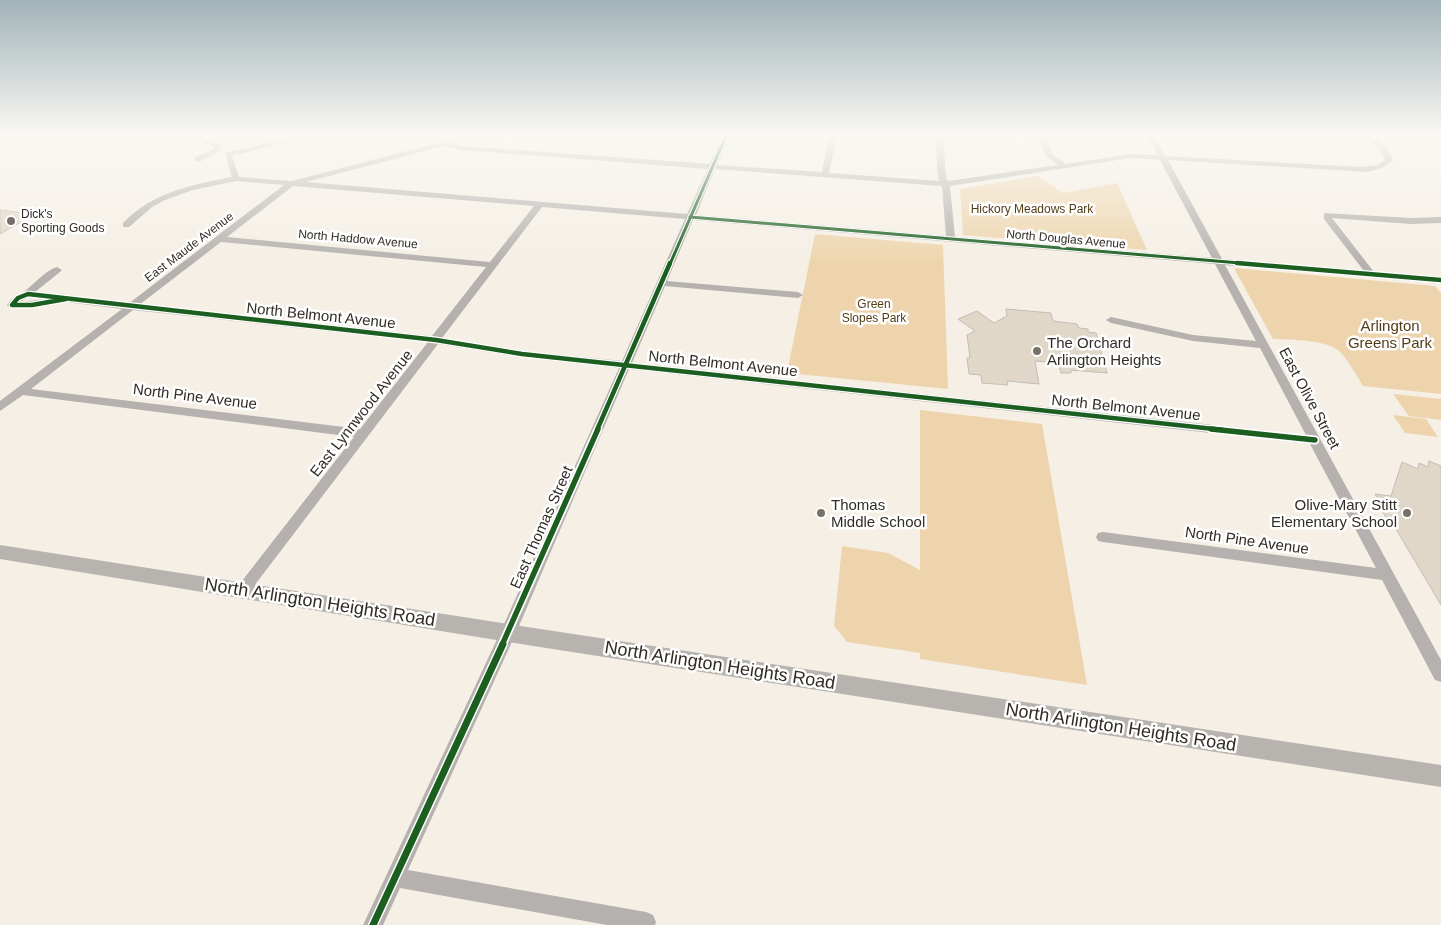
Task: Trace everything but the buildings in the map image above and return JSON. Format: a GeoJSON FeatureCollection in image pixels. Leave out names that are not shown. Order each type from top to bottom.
{"type":"FeatureCollection","features":[{"type":"Feature","properties":{"kind":"main road","name":"North Arlington Heights Road"},"geometry":{"type":"LineString","coordinates":[[0,552],[508,633],[1441,776]]}},
{"type":"Feature","properties":{"kind":"street","name":"North Douglas Avenue"},"geometry":{"type":"LineString","coordinates":[[126,225],[136,215],[170,195],[196,187],[235,179]]}},
{"type":"Feature","properties":{"kind":"street","name":"North Douglas Avenue"},"geometry":{"type":"LineString","coordinates":[[238,179],[1441,280]]}},
{"type":"Feature","properties":{"kind":"street","name":"East Maude Avenue"},"geometry":{"type":"LineString","coordinates":[[0,407],[291,184],[309,179]]}},
{"type":"Feature","properties":{"kind":"street","name":"East Thomas Street"},"geometry":{"type":"LineString","coordinates":[[373,925],[508,633],[706,179]]}},
{"type":"Feature","properties":{"kind":"street"},"geometry":{"type":"LineString","coordinates":[[888,179],[946,184],[984,179]]}},
{"type":"Feature","properties":{"kind":"street"},"geometry":{"type":"LineString","coordinates":[[943,179],[946,184],[951,239]]}},
{"type":"Feature","properties":{"kind":"street","name":"East Olive Street"},"geometry":{"type":"LineString","coordinates":[[1174,179],[1441,675]]}},
{"type":"Feature","properties":{"kind":"street","name":"East Lynnwood Avenue"},"geometry":{"type":"LineString","coordinates":[[243,590],[539,205]]}},
{"type":"Feature","properties":{"kind":"street"},"geometry":{"type":"LineString","coordinates":[[1372,275],[1327,218],[1327,215],[1441,220]]}},
{"type":"Feature","properties":{"kind":"street","name":"North Haddow Avenue"},"geometry":{"type":"LineString","coordinates":[[221,239],[493,265]]}},
{"type":"Feature","properties":{"kind":"street"},"geometry":{"type":"LineString","coordinates":[[0,308],[28,294],[57,270]]}},
{"type":"Feature","properties":{"kind":"street"},"geometry":{"type":"LineString","coordinates":[[661,283],[798,295]]}},
{"type":"Feature","properties":{"kind":"street","name":"North Belmont Avenue"},"geometry":{"type":"LineString","coordinates":[[28,294],[436,340],[502,352],[1315,440]]}},
{"type":"Feature","properties":{"kind":"street"},"geometry":{"type":"LineString","coordinates":[[13,303],[12,305],[18,306],[32,305],[66,299]]}},
{"type":"Feature","properties":{"kind":"street"},"geometry":{"type":"LineString","coordinates":[[1111,320],[1193,338],[1263,345]]}},
{"type":"Feature","properties":{"kind":"street","name":"North Pine Avenue"},"geometry":{"type":"LineString","coordinates":[[21,391],[364,434]]}},
{"type":"Feature","properties":{"kind":"street","name":"North Pine Avenue"},"geometry":{"type":"LineString","coordinates":[[1103,537],[1388,576]]}},
{"type":"Feature","properties":{"kind":"street"},"geometry":{"type":"LineString","coordinates":[[395,877],[646,922]]}},
{"type":"Feature","properties":{"kind":"green space","name":"Hickory Meadows Park"},"geometry":{"type":"Polygon","coordinates":[[[1019,179],[1043,179],[1063,193],[1117,183],[1147,250],[963,235],[960,189],[1019,179]]]}},
{"type":"Feature","properties":{"kind":"green space","name":"Green Slopes Park"},"geometry":{"type":"Polygon","coordinates":[[[815,234],[943,245],[948,389],[787,373],[815,234]]]}},
{"type":"Feature","properties":{"kind":"green space","name":"Arlington Greens Park"},"geometry":{"type":"Polygon","coordinates":[[[1234,268],[1435,286],[1441,293],[1441,394],[1363,386],[1347,361],[1335,348],[1309,341],[1273,339],[1234,268]]]}},
{"type":"Feature","properties":{"kind":"green space"},"geometry":{"type":"Polygon","coordinates":[[[1393,394],[1441,399],[1441,420],[1409,416],[1393,394]]]}},
{"type":"Feature","properties":{"kind":"green space"},"geometry":{"type":"Polygon","coordinates":[[[920,410],[1042,424],[1087,685],[920,659],[920,653],[847,642],[834,626],[842,546],[888,553],[920,570],[920,410]]]}},
{"type":"Feature","properties":{"kind":"green space"},"geometry":{"type":"Polygon","coordinates":[[[1393,415],[1426,419],[1438,437],[1405,433],[1393,415]]]}},
{"type":"Feature","properties":{"kind":"cycle path"},"geometry":{"type":"LineString","coordinates":[[373,925],[508,633],[707,179]]}},
{"type":"Feature","properties":{"kind":"cycle path"},"geometry":{"type":"LineString","coordinates":[[690,217],[1441,280]]}},
{"type":"Feature","properties":{"kind":"cycle path"},"geometry":{"type":"LineString","coordinates":[[66,299],[32,305],[12,305],[18,298],[28,294],[436,340],[522,354],[1315,440]]}},
{"type":"Feature","properties":{"kind":"place","name":"Dick's Sporting Goods"},"geometry":{"type":"Point","coordinates":[11,221]}},
{"type":"Feature","properties":{"kind":"place","name":"The Orchard Arlington Heights"},"geometry":{"type":"Point","coordinates":[1037,351]}},
{"type":"Feature","properties":{"kind":"place","name":"Thomas Middle School"},"geometry":{"type":"Point","coordinates":[821,513]}},
{"type":"Feature","properties":{"kind":"place","name":"Olive-Mary Stitt Elementary School"},"geometry":{"type":"Point","coordinates":[1407,513]}}]}
